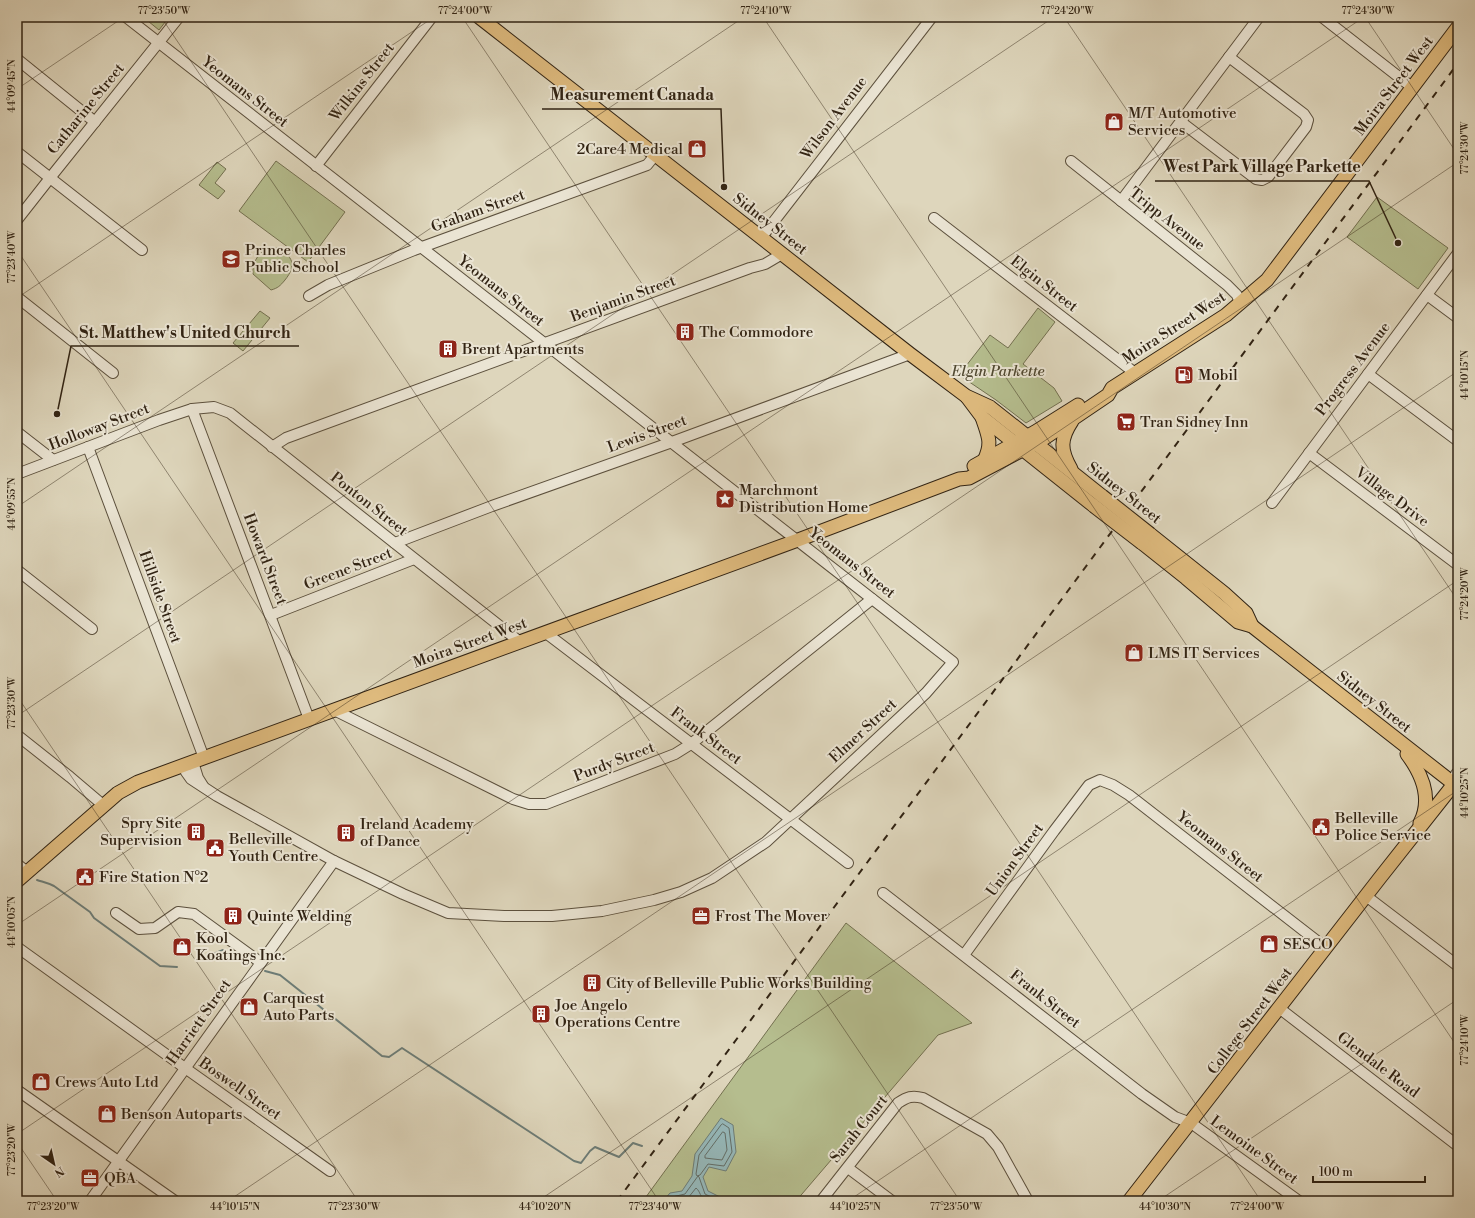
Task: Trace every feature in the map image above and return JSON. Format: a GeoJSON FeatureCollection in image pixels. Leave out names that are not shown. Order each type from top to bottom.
{"type":"FeatureCollection","features":[{"type":"Feature","properties":{"kind":"main road","name":"Sidney Street"},"geometry":{"type":"LineString","coordinates":[[479,17],[910,354],[966,396],[990,407],[1073,472],[1098,501]]}},
{"type":"Feature","properties":{"kind":"main road","name":"Moira Street West"},"geometry":{"type":"LineString","coordinates":[[1031,440],[1104,389],[1112,388],[1226,315],[1267,280],[1458,27]]}},
{"type":"Feature","properties":{"kind":"main road","name":"Moira Street West"},"geometry":{"type":"LineString","coordinates":[[17,880],[22,868],[126,788],[959,479],[969,478],[1031,440],[1072,420],[1108,395],[1112,388]]}},
{"type":"Feature","properties":{"kind":"main road","name":"Sidney Street"},"geometry":{"type":"LineString","coordinates":[[966,396],[982,417],[1019,447],[1098,501],[1146,538],[1186,578],[1238,622],[1252,626],[1396,740],[1457,781]]}},
{"type":"Feature","properties":{"kind":"main road"},"geometry":{"type":"LineString","coordinates":[[982,417],[989,442],[989,450],[984,461]]}},
{"type":"Feature","properties":{"kind":"main road"},"geometry":{"type":"LineString","coordinates":[[1072,420],[1064,432],[1062,447],[1067,462],[1073,472]]}},
{"type":"Feature","properties":{"kind":"main road","name":"Moira Street West"},"geometry":{"type":"LineString","coordinates":[[959,479],[966,472],[984,461],[1019,447]]}},
{"type":"Feature","properties":{"kind":"main road"},"geometry":{"type":"LineString","coordinates":[[1396,740],[1416,766],[1424,782],[1426,802],[1423,817],[1415,833]]}},
{"type":"Feature","properties":{"kind":"main road","name":"College Street West"},"geometry":{"type":"LineString","coordinates":[[1129,1201],[1457,781]]}},
{"type":"Feature","properties":{"kind":"street","name":"Yeomans Street"},"geometry":{"type":"LineString","coordinates":[[126,17],[953,662]]}},
{"type":"Feature","properties":{"kind":"street","name":"Catharine Street"},"geometry":{"type":"LineString","coordinates":[[17,220],[179,17]]}},
{"type":"Feature","properties":{"kind":"street","name":"Wilkins Street"},"geometry":{"type":"LineString","coordinates":[[316,166],[432,17]]}},
{"type":"Feature","properties":{"kind":"street","name":"Wilson Avenue"},"geometry":{"type":"LineString","coordinates":[[761,238],[932,17]]}},
{"type":"Feature","properties":{"kind":"street"},"geometry":{"type":"LineString","coordinates":[[1121,201],[1259,17]]}},
{"type":"Feature","properties":{"kind":"street"},"geometry":{"type":"LineString","coordinates":[[1327,18],[1413,88]]}},
{"type":"Feature","properties":{"kind":"street"},"geometry":{"type":"LineString","coordinates":[[1180,122],[1256,179],[1262,180],[1268,177],[1273,171],[1306,127],[1308,120],[1304,114],[1229,57]]}},
{"type":"Feature","properties":{"kind":"street"},"geometry":{"type":"LineString","coordinates":[[17,59],[95,122]]}},
{"type":"Feature","properties":{"kind":"street"},"geometry":{"type":"LineString","coordinates":[[17,152],[142,250]]}},
{"type":"Feature","properties":{"kind":"street","name":"Graham Street"},"geometry":{"type":"LineString","coordinates":[[309,296],[328,285],[421,248],[647,165],[656,154]]}},
{"type":"Feature","properties":{"kind":"street","name":"Tripp Avenue"},"geometry":{"type":"LineString","coordinates":[[1071,161],[1227,285],[1237,295],[1240,303]]}},
{"type":"Feature","properties":{"kind":"street","name":"Elgin Street"},"geometry":{"type":"LineString","coordinates":[[934,218],[1135,373]]}},
{"type":"Feature","properties":{"kind":"street","name":"Progress Avenue"},"geometry":{"type":"LineString","coordinates":[[1272,503],[1458,253]]}},
{"type":"Feature","properties":{"kind":"street","name":"Benjamin Street"},"geometry":{"type":"LineString","coordinates":[[272,447],[286,438],[750,268],[765,264],[782,254]]}},
{"type":"Feature","properties":{"kind":"street"},"geometry":{"type":"LineString","coordinates":[[1427,295],[1458,318]]}},
{"type":"Feature","properties":{"kind":"street"},"geometry":{"type":"LineString","coordinates":[[17,297],[113,373]]}},
{"type":"Feature","properties":{"kind":"street","name":"Lewis Street"},"geometry":{"type":"LineString","coordinates":[[395,544],[492,506],[672,442],[910,354]]}},
{"type":"Feature","properties":{"kind":"street"},"geometry":{"type":"LineString","coordinates":[[1368,374],[1458,441]]}},
{"type":"Feature","properties":{"kind":"street","name":"Ponton Street"},"geometry":{"type":"LineString","coordinates":[[192,409],[214,407],[230,413],[520,642]]}},
{"type":"Feature","properties":{"kind":"street","name":"Holloway Street"},"geometry":{"type":"LineString","coordinates":[[17,474],[192,409]]}},
{"type":"Feature","properties":{"kind":"street","name":"Howard Street"},"geometry":{"type":"LineString","coordinates":[[192,409],[271,615],[309,720]]}},
{"type":"Feature","properties":{"kind":"street"},"geometry":{"type":"LineString","coordinates":[[17,432],[53,460]]}},
{"type":"Feature","properties":{"kind":"street","name":"Hillside Street"},"geometry":{"type":"LineString","coordinates":[[88,447],[198,778],[203,786]]}},
{"type":"Feature","properties":{"kind":"street","name":"Village Drive"},"geometry":{"type":"LineString","coordinates":[[1309,453],[1458,565]]}},
{"type":"Feature","properties":{"kind":"street","name":"Greene Street"},"geometry":{"type":"LineString","coordinates":[[271,615],[414,559]]}},
{"type":"Feature","properties":{"kind":"street"},"geometry":{"type":"LineString","coordinates":[[18,573],[92,629]]}},
{"type":"Feature","properties":{"kind":"street","name":"Purdy Street"},"geometry":{"type":"LineString","coordinates":[[334,710],[513,799],[530,804],[546,804],[675,754],[691,744],[872,599]]}},
{"type":"Feature","properties":{"kind":"street","name":"Frank Street"},"geometry":{"type":"LineString","coordinates":[[546,633],[848,863]]}},
{"type":"Feature","properties":{"kind":"street","name":"Elmer Street"},"geometry":{"type":"LineString","coordinates":[[203,786],[217,796],[334,860],[403,894],[448,913],[504,916],[552,916],[602,911],[654,900],[681,892],[712,878],[760,846],[926,693],[953,662]]}},
{"type":"Feature","properties":{"kind":"street"},"geometry":{"type":"LineString","coordinates":[[17,735],[104,805]]}},
{"type":"Feature","properties":{"kind":"street","name":"Yeomans Street"},"geometry":{"type":"LineString","coordinates":[[1092,784],[1100,780],[1113,784],[1129,795],[1326,948]]}},
{"type":"Feature","properties":{"kind":"street","name":"Union Street"},"geometry":{"type":"LineString","coordinates":[[964,956],[1054,831],[1089,785],[1092,784]]}},
{"type":"Feature","properties":{"kind":"street","name":"Harriett Street"},"geometry":{"type":"LineString","coordinates":[[90,1201],[334,860]]}},
{"type":"Feature","properties":{"kind":"street","name":"Frank Street"},"geometry":{"type":"LineString","coordinates":[[883,893],[1159,1106],[1175,1117],[1191,1123]]}},
{"type":"Feature","properties":{"kind":"street"},"geometry":{"type":"LineString","coordinates":[[1366,896],[1458,966]]}},
{"type":"Feature","properties":{"kind":"street"},"geometry":{"type":"LineString","coordinates":[[116,914],[139,929],[155,928],[178,912],[194,914],[260,962]]}},
{"type":"Feature","properties":{"kind":"street","name":"Boswell Street"},"geometry":{"type":"LineString","coordinates":[[17,947],[330,1171]]}},
{"type":"Feature","properties":{"kind":"street","name":"Glendale Road"},"geometry":{"type":"LineString","coordinates":[[1279,1008],[1458,1146]]}},
{"type":"Feature","properties":{"kind":"street"},"geometry":{"type":"LineString","coordinates":[[17,1090],[175,1201]]}},
{"type":"Feature","properties":{"kind":"street","name":"Sarah Court"},"geometry":{"type":"LineString","coordinates":[[821,1201],[898,1103],[908,1096],[923,1098],[987,1134],[998,1148],[1028,1201]]}},
{"type":"Feature","properties":{"kind":"street","name":"Lemoine Street"},"geometry":{"type":"LineString","coordinates":[[1191,1123],[1299,1201]]}},
{"type":"Feature","properties":{"kind":"street"},"geometry":{"type":"LineString","coordinates":[[848,1168],[892,1201]]}},
{"type":"Feature","properties":{"kind":"green space"},"geometry":{"type":"Polygon","coordinates":[[[143,17],[169,17],[159,30],[143,17]]]}},
{"type":"Feature","properties":{"kind":"green space"},"geometry":{"type":"Polygon","coordinates":[[[276,161],[345,212],[308,262],[239,211],[276,161]]]}},
{"type":"Feature","properties":{"kind":"green space"},"geometry":{"type":"Polygon","coordinates":[[[217,162],[226,169],[215,183],[225,191],[218,199],[199,185],[217,162]]]}},
{"type":"Feature","properties":{"kind":"green space"},"geometry":{"type":"Polygon","coordinates":[[[1377,197],[1448,248],[1418,289],[1347,237],[1377,197]]]}},
{"type":"Feature","properties":{"kind":"green space"},"geometry":{"type":"Polygon","coordinates":[[[277,248],[287,254],[292,261],[292,265],[289,275],[277,288],[271,290],[253,274],[253,267],[260,253],[268,249],[277,248]]]}},
{"type":"Feature","properties":{"kind":"green space","name":"Elgin Parkette"},"geometry":{"type":"Polygon","coordinates":[[[1038,308],[1055,322],[1023,364],[1054,388],[1062,401],[1026,423],[996,400],[959,375],[990,335],[1008,348],[1038,308]]]}},
{"type":"Feature","properties":{"kind":"green space"},"geometry":{"type":"Polygon","coordinates":[[[260,311],[270,318],[243,351],[233,343],[260,311]]]}},
{"type":"Feature","properties":{"kind":"green space"},"geometry":{"type":"Polygon","coordinates":[[[846,923],[972,1023],[938,1035],[796,1201],[643,1201],[846,923]]]}},
{"type":"Feature","properties":{"kind":"water"},"geometry":{"type":"Polygon","coordinates":[[[721,1118],[733,1125],[736,1152],[726,1171],[709,1167],[703,1177],[708,1191],[720,1197],[720,1201],[663,1201],[670,1193],[682,1191],[692,1176],[695,1154],[721,1118]]]}},
{"type":"Feature","properties":{"kind":"waterway"},"geometry":{"type":"LineString","coordinates":[[37,880],[54,886],[90,912],[94,918],[160,966],[177,967]]}},
{"type":"Feature","properties":{"kind":"waterway"},"geometry":{"type":"LineString","coordinates":[[201,959],[223,950],[231,956],[245,961]]}},
{"type":"Feature","properties":{"kind":"waterway"},"geometry":{"type":"LineString","coordinates":[[265,971],[280,975],[382,1056],[389,1057],[402,1048],[574,1161],[581,1163],[595,1147],[619,1157],[633,1143],[642,1146]]}},
{"type":"Feature","properties":{"kind":"railway"},"geometry":{"type":"LineString","coordinates":[[617,1201],[1458,63]]}},
{"type":"Feature","properties":{"kind":"place","name":"M/T Automotive Services"},"geometry":{"type":"Point","coordinates":[1114,122]}},
{"type":"Feature","properties":{"kind":"place","name":"2Care4 Medical"},"geometry":{"type":"Point","coordinates":[697,149]}},
{"type":"Feature","properties":{"kind":"place","name":"Measurement Canada"},"geometry":{"type":"Point","coordinates":[724,187]}},
{"type":"Feature","properties":{"kind":"place","name":"West Park Village Parkette"},"geometry":{"type":"Point","coordinates":[1398,243]}},
{"type":"Feature","properties":{"kind":"place","name":"Prince Charles Public School"},"geometry":{"type":"Point","coordinates":[231,259]}},
{"type":"Feature","properties":{"kind":"place","name":"The Commodore"},"geometry":{"type":"Point","coordinates":[685,332]}},
{"type":"Feature","properties":{"kind":"place","name":"Brent Apartments"},"geometry":{"type":"Point","coordinates":[448,349]}},
{"type":"Feature","properties":{"kind":"place","name":"Mobil"},"geometry":{"type":"Point","coordinates":[1184,375]}},
{"type":"Feature","properties":{"kind":"place","name":"St. Matthew's United Church"},"geometry":{"type":"Point","coordinates":[57,414]}},
{"type":"Feature","properties":{"kind":"place","name":"Tran Sidney Inn"},"geometry":{"type":"Point","coordinates":[1126,422]}},
{"type":"Feature","properties":{"kind":"place","name":"Marchmont Distribution Home"},"geometry":{"type":"Point","coordinates":[725,499]}},
{"type":"Feature","properties":{"kind":"place","name":"LMS IT Services"},"geometry":{"type":"Point","coordinates":[1134,653]}},
{"type":"Feature","properties":{"kind":"place","name":"Belleville Police Service"},"geometry":{"type":"Point","coordinates":[1321,827]}},
{"type":"Feature","properties":{"kind":"place","name":"Spry Site Supervision"},"geometry":{"type":"Point","coordinates":[196,832]}},
{"type":"Feature","properties":{"kind":"place","name":"Ireland Academy of Dance"},"geometry":{"type":"Point","coordinates":[346,833]}},
{"type":"Feature","properties":{"kind":"place","name":"Belleville Youth Centre"},"geometry":{"type":"Point","coordinates":[215,848]}},
{"type":"Feature","properties":{"kind":"place","name":"Fire Station N°2"},"geometry":{"type":"Point","coordinates":[85,877]}},
{"type":"Feature","properties":{"kind":"place","name":"Quinte Welding"},"geometry":{"type":"Point","coordinates":[233,916]}},
{"type":"Feature","properties":{"kind":"place","name":"Frost The Mover"},"geometry":{"type":"Point","coordinates":[701,916]}},
{"type":"Feature","properties":{"kind":"place","name":"SESCO"},"geometry":{"type":"Point","coordinates":[1269,944]}},
{"type":"Feature","properties":{"kind":"place","name":"Kool Koatings Inc."},"geometry":{"type":"Point","coordinates":[182,947]}},
{"type":"Feature","properties":{"kind":"place","name":"City of Belleville Public Works Building"},"geometry":{"type":"Point","coordinates":[592,983]}},
{"type":"Feature","properties":{"kind":"place","name":"Carquest Auto Parts"},"geometry":{"type":"Point","coordinates":[249,1007]}},
{"type":"Feature","properties":{"kind":"place","name":"Joe Angelo Operations Centre"},"geometry":{"type":"Point","coordinates":[541,1014]}},
{"type":"Feature","properties":{"kind":"place","name":"Crews Auto Ltd"},"geometry":{"type":"Point","coordinates":[41,1082]}},
{"type":"Feature","properties":{"kind":"place","name":"Benson Autoparts"},"geometry":{"type":"Point","coordinates":[107,1114]}},
{"type":"Feature","properties":{"kind":"place","name":"QBA"},"geometry":{"type":"Point","coordinates":[90,1178]}}]}
